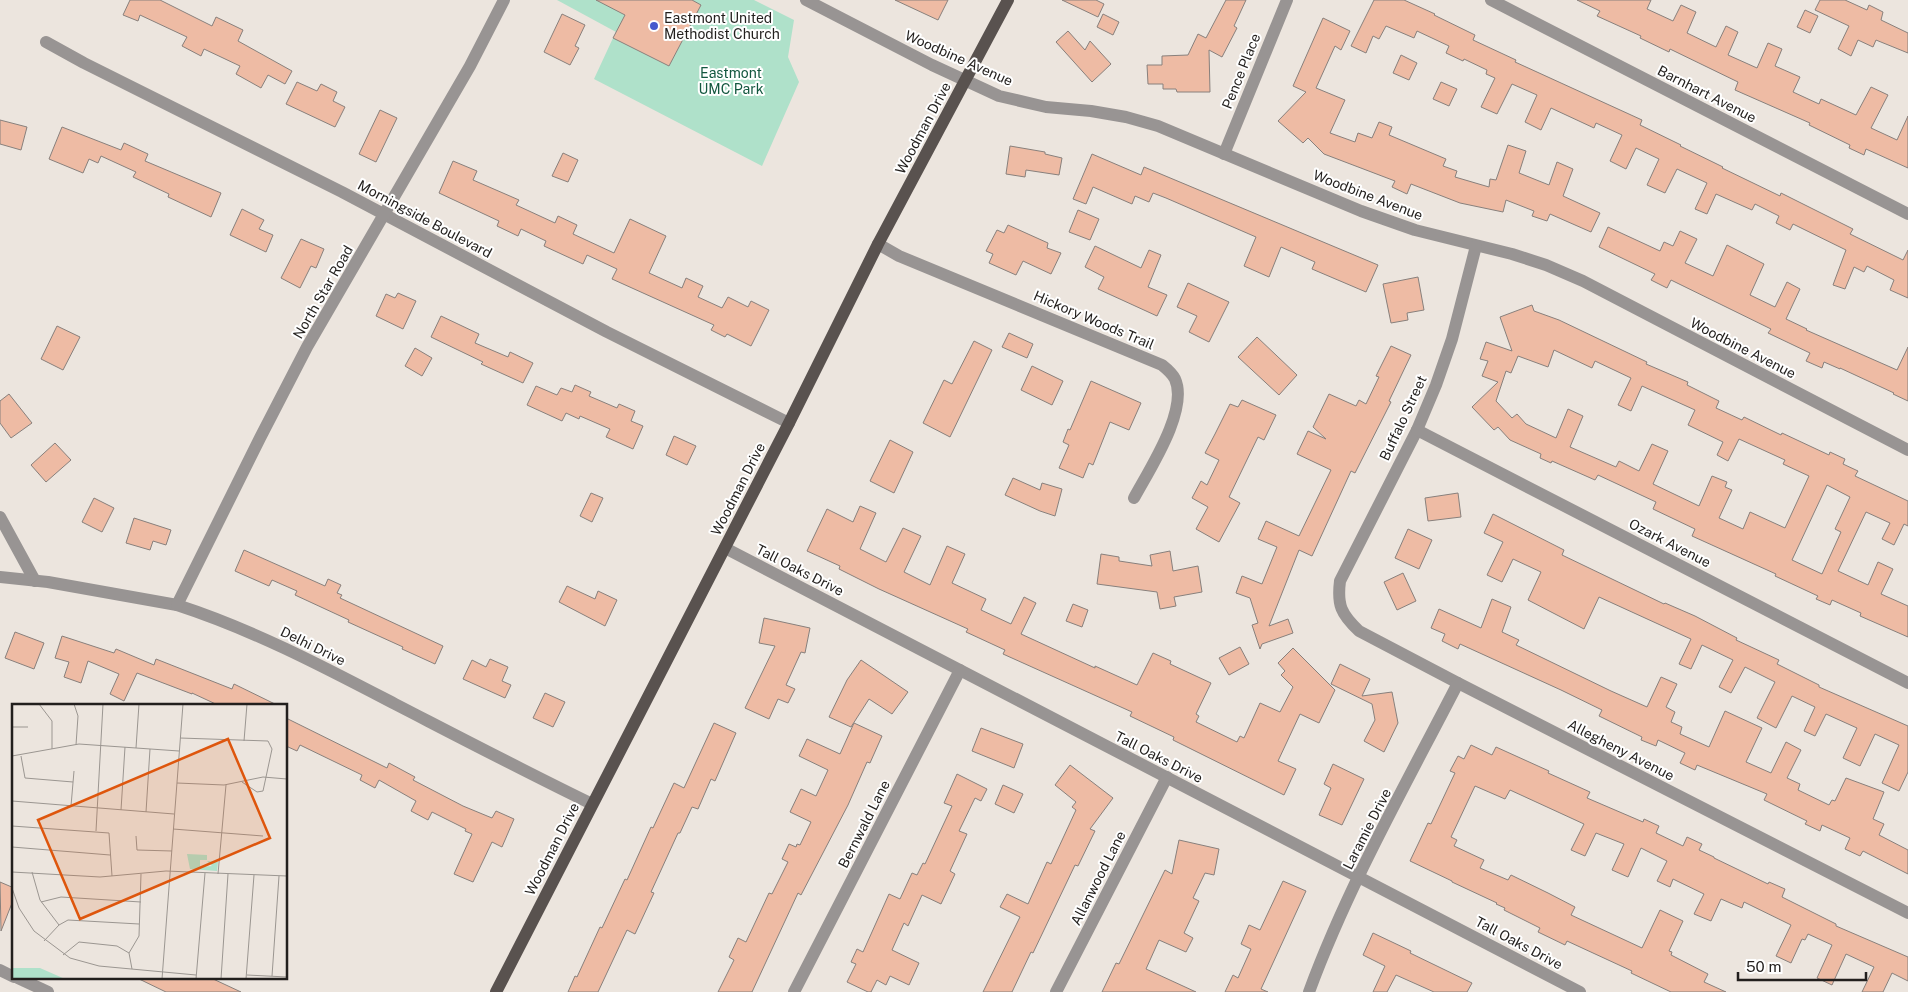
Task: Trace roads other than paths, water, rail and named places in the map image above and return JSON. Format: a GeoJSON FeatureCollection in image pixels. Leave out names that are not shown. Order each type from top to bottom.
{"type":"FeatureCollection","features":[{"type":"Feature","properties":{"kind":"main road","name":"Woodman Drive"},"geometry":{"type":"LineString","coordinates":[[496,992],[789,423],[878,244],[1008,0]]}},
{"type":"Feature","properties":{"kind":"street","name":"North Star Road"},"geometry":{"type":"LineString","coordinates":[[177,605],[307,347],[385,216],[470,66],[504,0]]}},
{"type":"Feature","properties":{"kind":"street","name":"Woodbine Avenue"},"geometry":{"type":"LineString","coordinates":[[806,0],[932,65],[999,96],[1046,107],[1091,111],[1126,117],[1158,126],[1361,212],[1415,230],[1512,254],[1546,265],[1583,281],[1908,450]]}},
{"type":"Feature","properties":{"kind":"street","name":"Pence Place"},"geometry":{"type":"LineString","coordinates":[[1224,154],[1287,0]]}},
{"type":"Feature","properties":{"kind":"street","name":"Barnhart Avenue"},"geometry":{"type":"LineString","coordinates":[[1492,0],[1908,214]]}},
{"type":"Feature","properties":{"kind":"street","name":"Morningside Boulevard"},"geometry":{"type":"LineString","coordinates":[[46,42],[84,63],[315,178],[606,332],[789,423]]}},
{"type":"Feature","properties":{"kind":"street","name":"Hickory Woods Trail"},"geometry":{"type":"LineString","coordinates":[[878,244],[899,256],[1162,365],[1170,372],[1176,381],[1178,396],[1176,411],[1170,430],[1134,498]]}},
{"type":"Feature","properties":{"kind":"street","name":"Buffalo Street"},"geometry":{"type":"LineString","coordinates":[[1338,595],[1340,581],[1417,430],[1436,385],[1452,338],[1476,246]]}},
{"type":"Feature","properties":{"kind":"street","name":"Ozark Avenue"},"geometry":{"type":"LineString","coordinates":[[1417,430],[1908,684]]}},
{"type":"Feature","properties":{"kind":"street"},"geometry":{"type":"LineString","coordinates":[[0,516],[36,581]]}},
{"type":"Feature","properties":{"kind":"street","name":"Tall Oaks Drive"},"geometry":{"type":"LineString","coordinates":[[725,548],[1360,876],[1573,990]]}},
{"type":"Feature","properties":{"kind":"street","name":"Delhi Drive"},"geometry":{"type":"LineString","coordinates":[[0,577],[36,581],[177,605],[251,632],[303,656],[592,804]]}},
{"type":"Feature","properties":{"kind":"street","name":"Allegheny Avenue"},"geometry":{"type":"LineString","coordinates":[[1338,595],[1341,609],[1347,619],[1359,630],[1458,683],[1908,913]]}},
{"type":"Feature","properties":{"kind":"street","name":"Bernwald Lane"},"geometry":{"type":"LineString","coordinates":[[794,992],[960,670]]}},
{"type":"Feature","properties":{"kind":"street","name":"Laramie Drive"},"geometry":{"type":"LineString","coordinates":[[1309,992],[1323,953],[1360,876],[1458,683]]}},
{"type":"Feature","properties":{"kind":"street","name":"Allanwood Lane"},"geometry":{"type":"LineString","coordinates":[[1056,992],[1167,777]]}},
{"type":"Feature","properties":{"kind":"street"},"geometry":{"type":"LineString","coordinates":[[0,970],[12,975]]}},
{"type":"Feature","properties":{"kind":"street"},"geometry":{"type":"LineString","coordinates":[[22,980],[48,992]]}},
{"type":"Feature","properties":{"kind":"place","name":"Eastmont United Methodist Church"},"geometry":{"type":"Point","coordinates":[654,26]}},
{"type":"Feature","properties":{"kind":"park label","name":"Eastmont UMC Park"},"geometry":{"type":"Point","coordinates":[731,82]}}]}
